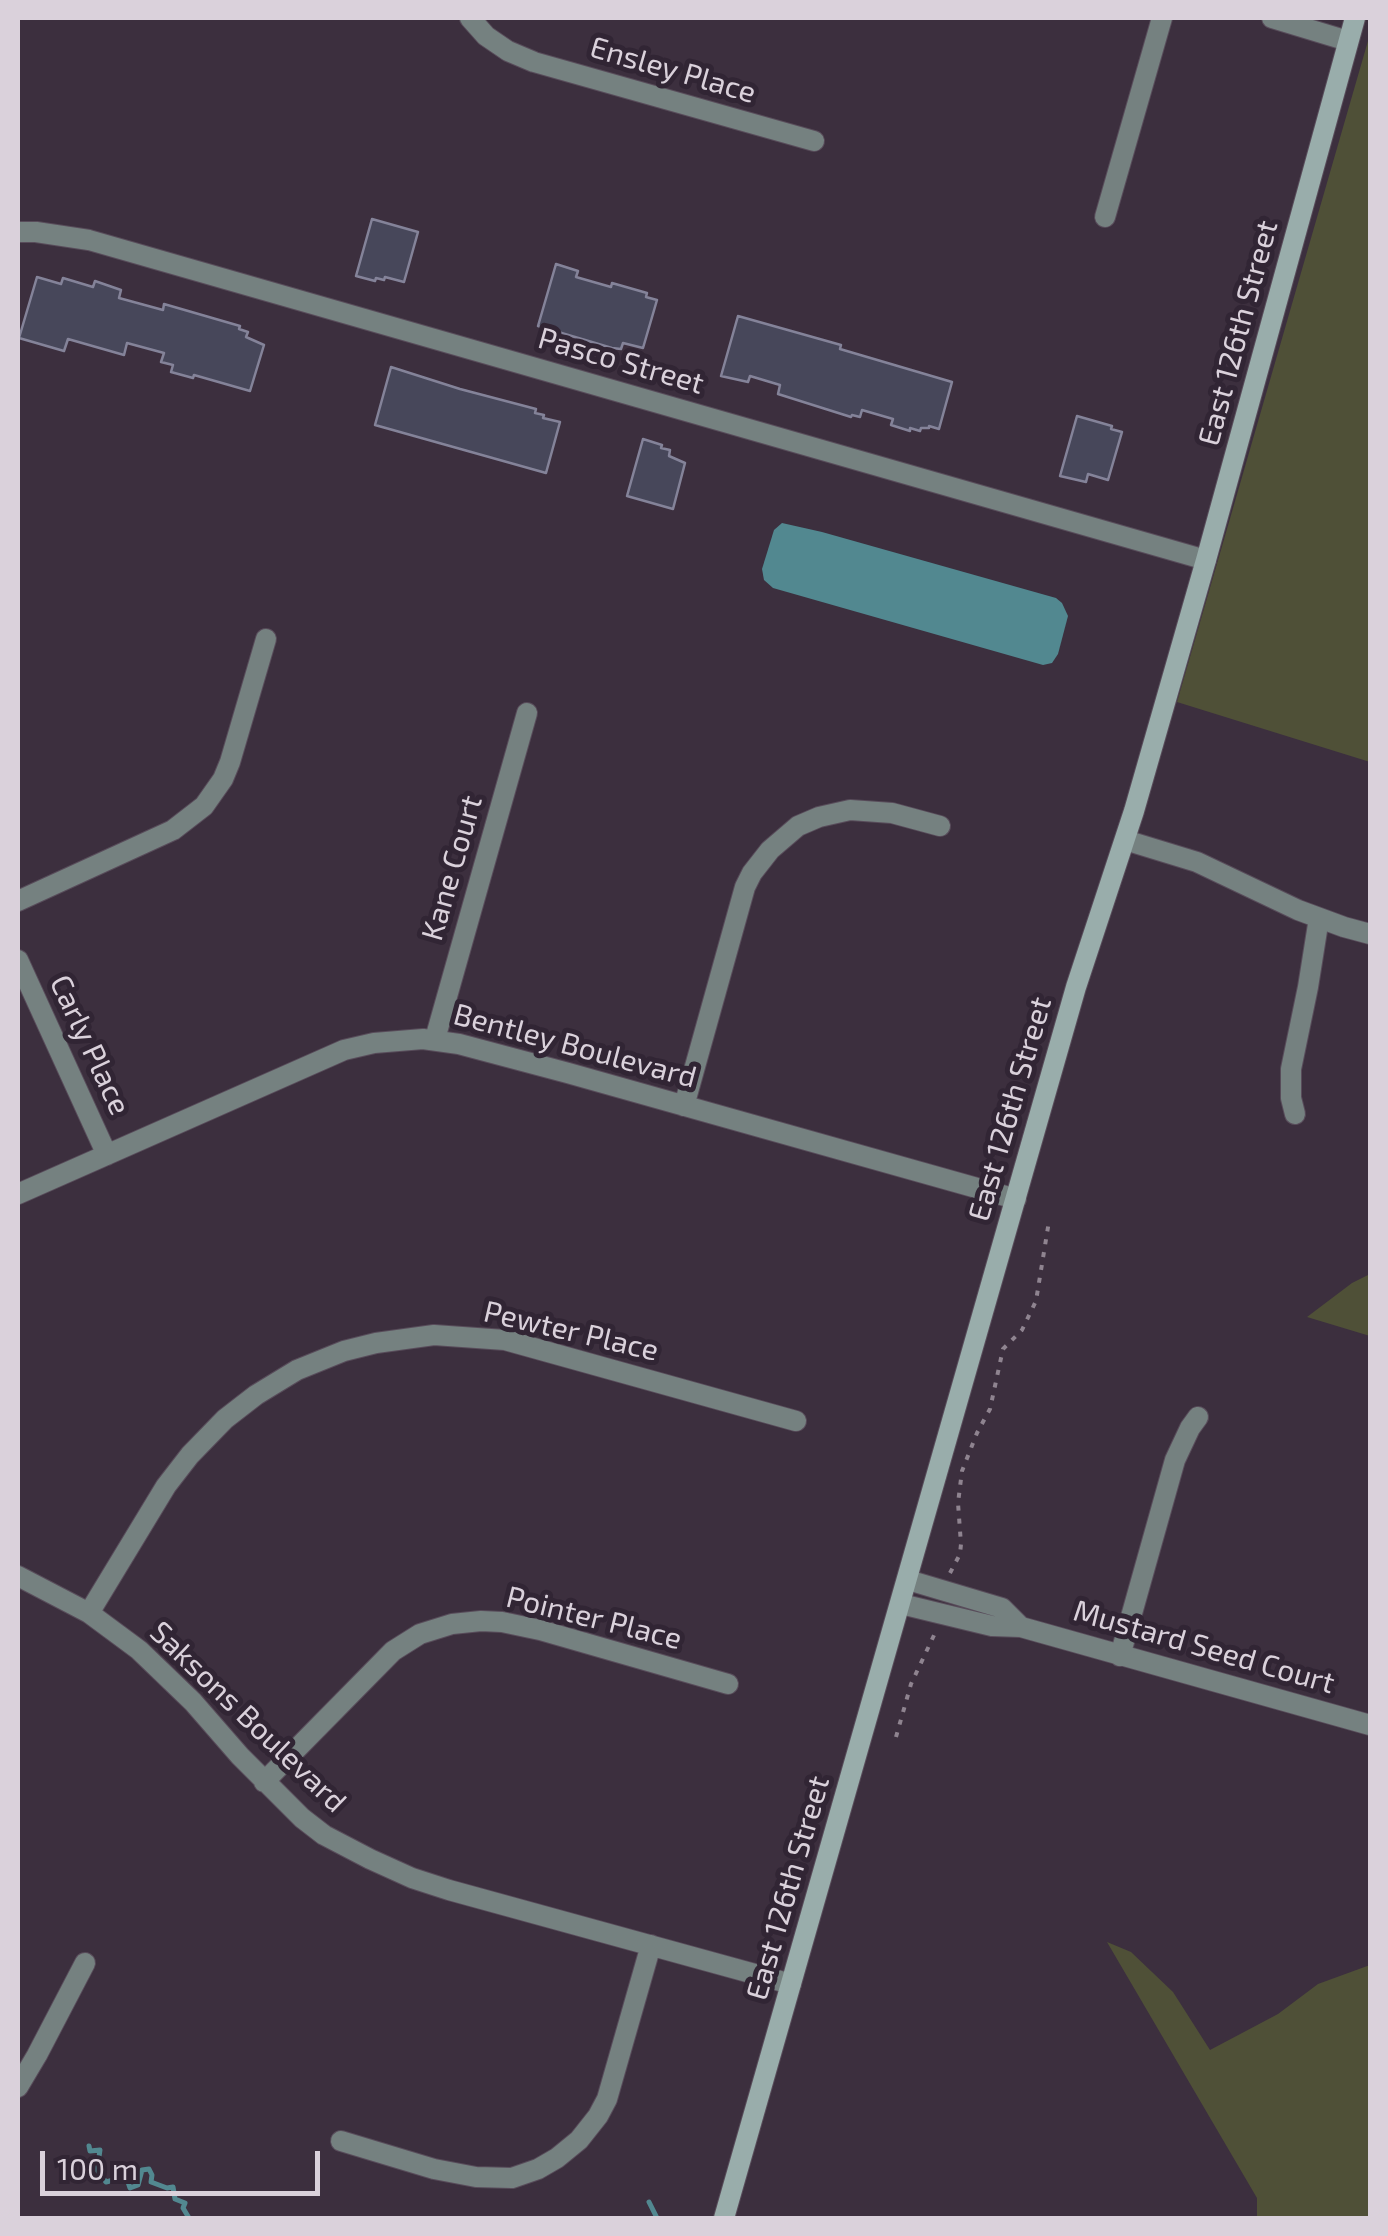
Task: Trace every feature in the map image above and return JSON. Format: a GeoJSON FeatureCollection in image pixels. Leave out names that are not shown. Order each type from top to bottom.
{"type":"FeatureCollection","features":[{"type":"Feature","properties":{"kind":"main road","name":"East 126th Street"},"geometry":{"type":"LineString","coordinates":[[724,2218],[1076,988],[1206,560],[1355,18]]}},
{"type":"Feature","properties":{"kind":"street","name":"Ensley Place"},"geometry":{"type":"LineString","coordinates":[[470,18],[486,36],[534,62],[814,141]]}},
{"type":"Feature","properties":{"kind":"street"},"geometry":{"type":"LineString","coordinates":[[1105,217],[1162,18]]}},
{"type":"Feature","properties":{"kind":"street"},"geometry":{"type":"LineString","coordinates":[[1272,18],[1348,40]]}},
{"type":"Feature","properties":{"kind":"street","name":"Pasco Street"},"geometry":{"type":"LineString","coordinates":[[18,232],[88,240],[1206,560]]}},
{"type":"Feature","properties":{"kind":"street"},"geometry":{"type":"LineString","coordinates":[[18,901],[173,830],[204,806],[230,762],[266,639]]}},
{"type":"Feature","properties":{"kind":"street","name":"Kane Court"},"geometry":{"type":"LineString","coordinates":[[435,1039],[527,713]]}},
{"type":"Feature","properties":{"kind":"street"},"geometry":{"type":"LineString","coordinates":[[684,1106],[745,888],[770,850],[798,826],[850,810],[892,813],[940,826]]}},
{"type":"Feature","properties":{"kind":"street"},"geometry":{"type":"LineString","coordinates":[[1124,840],[1197,862],[1318,918],[1370,934]]}},
{"type":"Feature","properties":{"kind":"street"},"geometry":{"type":"LineString","coordinates":[[1295,1114],[1291,1070],[1318,918]]}},
{"type":"Feature","properties":{"kind":"street","name":"Carly Place"},"geometry":{"type":"LineString","coordinates":[[18,960],[107,1155]]}},
{"type":"Feature","properties":{"kind":"street","name":"Bentley Boulevard"},"geometry":{"type":"LineString","coordinates":[[18,1194],[344,1050],[398,1040],[435,1039],[1016,1199]]}},
{"type":"Feature","properties":{"kind":"street","name":"Pewter Place"},"geometry":{"type":"LineString","coordinates":[[88,1613],[166,1486],[225,1419],[297,1370],[344,1351],[434,1336],[505,1340],[796,1421]]}},
{"type":"Feature","properties":{"kind":"street"},"geometry":{"type":"LineString","coordinates":[[1120,1656],[1175,1460],[1198,1417]]}},
{"type":"Feature","properties":{"kind":"street","name":"Saksons Boulevard"},"geometry":{"type":"LineString","coordinates":[[18,1576],[88,1613],[139,1650],[264,1782],[324,1834],[412,1878],[790,1984]]}},
{"type":"Feature","properties":{"kind":"street","name":"Mustard Seed Court"},"geometry":{"type":"LineString","coordinates":[[908,1580],[1002,1608],[1021,1627]]}},
{"type":"Feature","properties":{"kind":"street","name":"Mustard Seed Court"},"geometry":{"type":"LineString","coordinates":[[901,1604],[992,1626],[1021,1627],[1370,1725]]}},
{"type":"Feature","properties":{"kind":"street","name":"Pointer Place"},"geometry":{"type":"LineString","coordinates":[[264,1782],[393,1651],[420,1634],[452,1624],[481,1620],[540,1630],[728,1684]]}},
{"type":"Feature","properties":{"kind":"street"},"geometry":{"type":"LineString","coordinates":[[342,2141],[476,2178],[512,2178],[557,2158],[580,2140],[607,2099],[652,1945]]}},
{"type":"Feature","properties":{"kind":"street"},"geometry":{"type":"LineString","coordinates":[[18,2087],[86,1963]]}},
{"type":"Feature","properties":{"kind":"path"},"geometry":{"type":"LineString","coordinates":[[948,1576],[960,1554],[958,1503],[962,1471],[990,1409],[1003,1349],[1022,1330],[1036,1300],[1049,1221]]}},
{"type":"Feature","properties":{"kind":"path"},"geometry":{"type":"LineString","coordinates":[[896,1736],[911,1684],[937,1624]]}},
{"type":"Feature","properties":{"kind":"green space"},"geometry":{"type":"Polygon","coordinates":[[[1370,34],[1370,762],[1177,702],[1370,34]]]}},
{"type":"Feature","properties":{"kind":"green space"},"geometry":{"type":"Polygon","coordinates":[[[1370,1274],[1370,1336],[1307,1317],[1352,1283],[1370,1274]]]}},
{"type":"Feature","properties":{"kind":"green space"},"geometry":{"type":"Polygon","coordinates":[[[1107,1942],[1131,1952],[1173,1992],[1210,2050],[1278,2014],[1318,1984],[1370,1965],[1370,2218],[1257,2218],[1257,2198],[1107,1942]]]}},
{"type":"Feature","properties":{"kind":"water"},"geometry":{"type":"Polygon","coordinates":[[[782,523],[1056,598],[1068,616],[1058,654],[1052,663],[1043,665],[773,588],[764,580],[762,569],[774,530],[782,523]]]}},
{"type":"Feature","properties":{"kind":"building"},"geometry":{"type":"Polygon","coordinates":[[[372,219],[418,232],[404,282],[356,276],[372,219]]]}},
{"type":"Feature","properties":{"kind":"building"},"geometry":{"type":"Polygon","coordinates":[[[556,264],[578,271],[576,277],[611,287],[612,283],[647,293],[646,297],[657,300],[643,348],[623,343],[621,349],[612,348],[538,326],[556,264]]]}},
{"type":"Feature","properties":{"kind":"building"},"geometry":{"type":"Polygon","coordinates":[[[37,277],[61,284],[63,278],[93,287],[95,281],[121,290],[119,298],[163,310],[164,304],[240,326],[248,332],[246,337],[264,345],[250,391],[171,372],[173,365],[161,362],[164,353],[127,343],[124,355],[68,339],[64,351],[19,338],[37,277]]]}},
{"type":"Feature","properties":{"kind":"building"},"geometry":{"type":"Polygon","coordinates":[[[738,316],[952,382],[939,429],[929,426],[910,431],[891,425],[893,419],[862,410],[860,417],[851,417],[778,394],[780,385],[750,376],[748,382],[721,376],[738,316]]]}},
{"type":"Feature","properties":{"kind":"building"},"geometry":{"type":"Polygon","coordinates":[[[391,367],[536,409],[535,413],[544,415],[543,418],[560,422],[546,473],[375,425],[391,367]]]}},
{"type":"Feature","properties":{"kind":"building"},"geometry":{"type":"Polygon","coordinates":[[[1077,416],[1122,432],[1108,480],[1088,474],[1086,482],[1060,476],[1077,416]]]}},
{"type":"Feature","properties":{"kind":"building"},"geometry":{"type":"Polygon","coordinates":[[[643,439],[662,445],[661,448],[670,450],[669,456],[685,463],[673,509],[627,496],[643,439]]]}},
{"type":"Feature","properties":{"kind":"waterway"},"geometry":{"type":"LineString","coordinates":[[89,2146],[90,2151],[100,2150],[97,2170],[106,2182],[127,2179],[130,2188],[138,2185],[142,2170],[149,2169],[151,2182],[173,2187],[175,2199],[185,2203],[183,2208],[189,2218]]}},
{"type":"Feature","properties":{"kind":"waterway"},"geometry":{"type":"LineString","coordinates":[[649,2202],[657,2218]]}}]}
